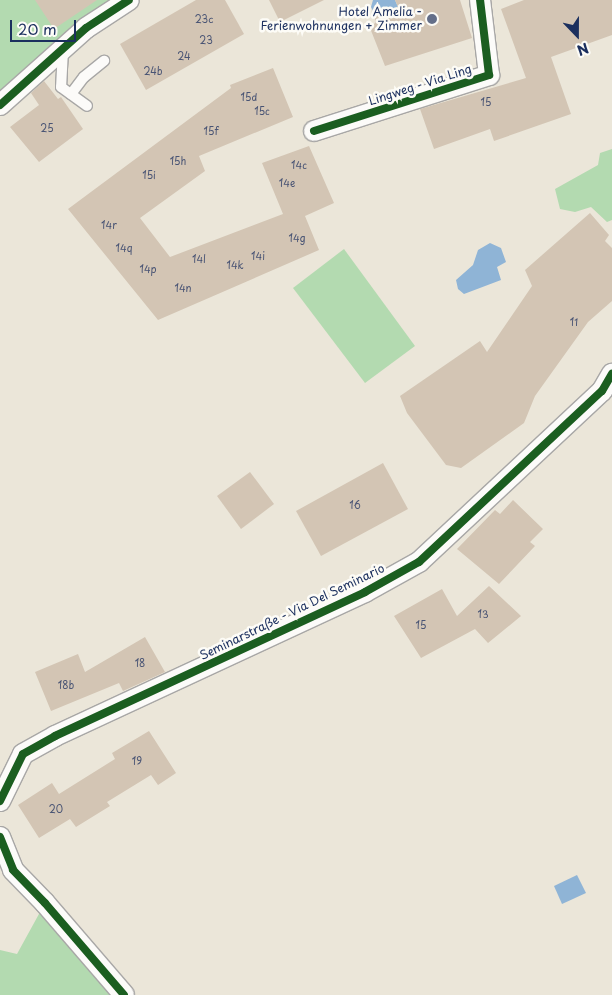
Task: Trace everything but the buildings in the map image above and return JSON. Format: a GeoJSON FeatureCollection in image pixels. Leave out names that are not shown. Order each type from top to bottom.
{"type":"FeatureCollection","features":[{"type":"Feature","properties":{"kind":"street"},"geometry":{"type":"LineString","coordinates":[[0,105],[86,28],[129,0]]}},
{"type":"Feature","properties":{"kind":"street","name":"Lingweg - Via Ling"},"geometry":{"type":"LineString","coordinates":[[314,131],[489,75],[480,0]]}},
{"type":"Feature","properties":{"kind":"street","name":"Seminarstraße - Via Del Seminario"},"geometry":{"type":"LineString","coordinates":[[0,767],[55,736],[365,592],[419,562],[602,391],[612,374]]}},
{"type":"Feature","properties":{"kind":"street"},"geometry":{"type":"LineString","coordinates":[[0,801],[23,754]]}},
{"type":"Feature","properties":{"kind":"street"},"geometry":{"type":"LineString","coordinates":[[0,837],[13,870],[124,995]]}},
{"type":"Feature","properties":{"kind":"lane"},"geometry":{"type":"LineString","coordinates":[[63,49],[61,87],[87,106]]}},
{"type":"Feature","properties":{"kind":"lane"},"geometry":{"type":"LineString","coordinates":[[71,94],[84,77],[104,61]]}},
{"type":"Feature","properties":{"kind":"green space"},"geometry":{"type":"Polygon","coordinates":[[[0,0],[128,0],[0,93],[0,0]]]}},
{"type":"Feature","properties":{"kind":"green space"},"geometry":{"type":"Polygon","coordinates":[[[612,149],[612,220],[607,222],[591,207],[575,212],[560,209],[555,189],[598,165],[600,153],[612,149]]]}},
{"type":"Feature","properties":{"kind":"green space"},"geometry":{"type":"Polygon","coordinates":[[[344,249],[415,346],[365,383],[293,288],[344,249]]]}},
{"type":"Feature","properties":{"kind":"green space"},"geometry":{"type":"Polygon","coordinates":[[[45,903],[124,995],[0,995],[0,950],[17,954],[45,903]]]}},
{"type":"Feature","properties":{"kind":"water"},"geometry":{"type":"Polygon","coordinates":[[[373,0],[395,0],[398,7],[375,15],[371,7],[373,0]]]}},
{"type":"Feature","properties":{"kind":"water"},"geometry":{"type":"Polygon","coordinates":[[[490,243],[501,248],[506,262],[497,267],[501,280],[464,294],[458,289],[456,280],[473,265],[478,250],[490,243]]]}},
{"type":"Feature","properties":{"kind":"water"},"geometry":{"type":"Polygon","coordinates":[[[577,875],[586,893],[562,904],[554,886],[577,875]]]}},
{"type":"Feature","properties":{"kind":"cycle path"},"geometry":{"type":"LineString","coordinates":[[0,105],[86,28],[129,0]]}},
{"type":"Feature","properties":{"kind":"cycle path"},"geometry":{"type":"LineString","coordinates":[[314,131],[489,75],[480,0]]}},
{"type":"Feature","properties":{"kind":"cycle path"},"geometry":{"type":"LineString","coordinates":[[0,801],[23,754],[55,736],[365,592],[419,562],[602,391],[612,374]]}},
{"type":"Feature","properties":{"kind":"cycle path"},"geometry":{"type":"LineString","coordinates":[[0,837],[13,870],[45,903],[124,995]]}},
{"type":"Feature","properties":{"kind":"place","name":"Hotel Amelia - Ferienwohnungen + Zimmer"},"geometry":{"type":"Point","coordinates":[432,19]}}]}
